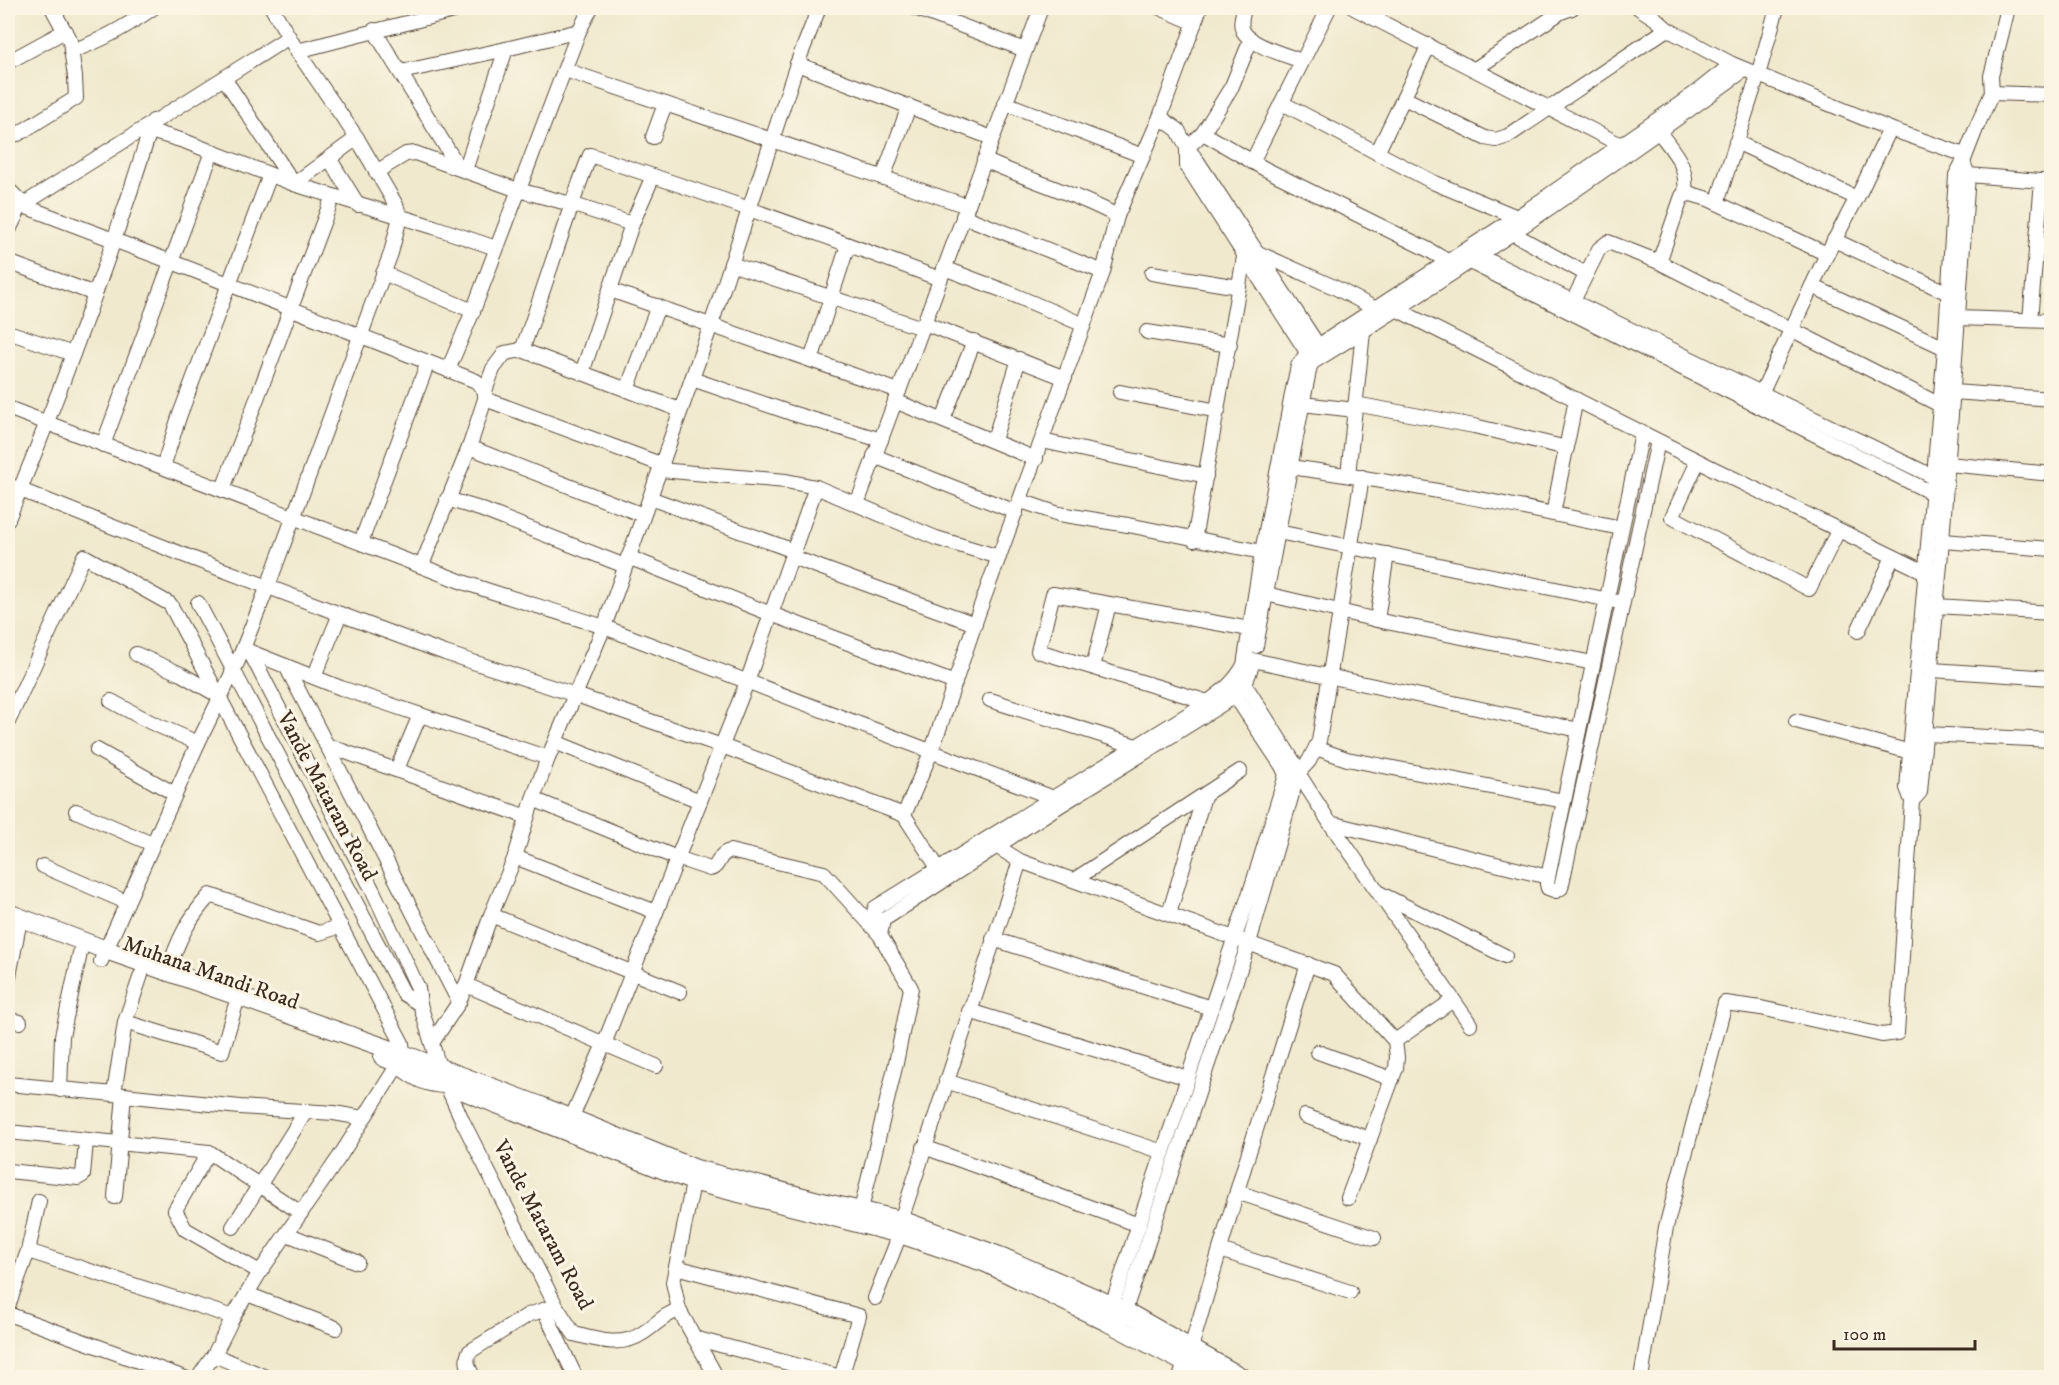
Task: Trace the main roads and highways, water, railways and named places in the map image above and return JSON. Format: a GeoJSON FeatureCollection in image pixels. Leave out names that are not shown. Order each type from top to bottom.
{"type":"FeatureCollection","features":[{"type":"Feature","properties":{"kind":"main road"},"geometry":{"type":"LineString","coordinates":[[8,913],[103,955],[168,971],[401,1058],[414,1077],[429,1083],[442,1076],[571,1119],[694,1175],[861,1210],[1115,1317],[1185,1362],[1214,1377]]}},
{"type":"Feature","properties":{"kind":"main road","name":"Muhana Mandi Road"},"geometry":{"type":"LineString","coordinates":[[13,928],[81,953],[103,955],[141,975],[235,1007],[401,1058]]}},
{"type":"Feature","properties":{"kind":"main road"},"geometry":{"type":"LineString","coordinates":[[442,1076],[694,1175],[901,1227]]}},
{"type":"Feature","properties":{"kind":"main road"},"geometry":{"type":"LineString","coordinates":[[1185,1362],[1244,1377]]}}]}
